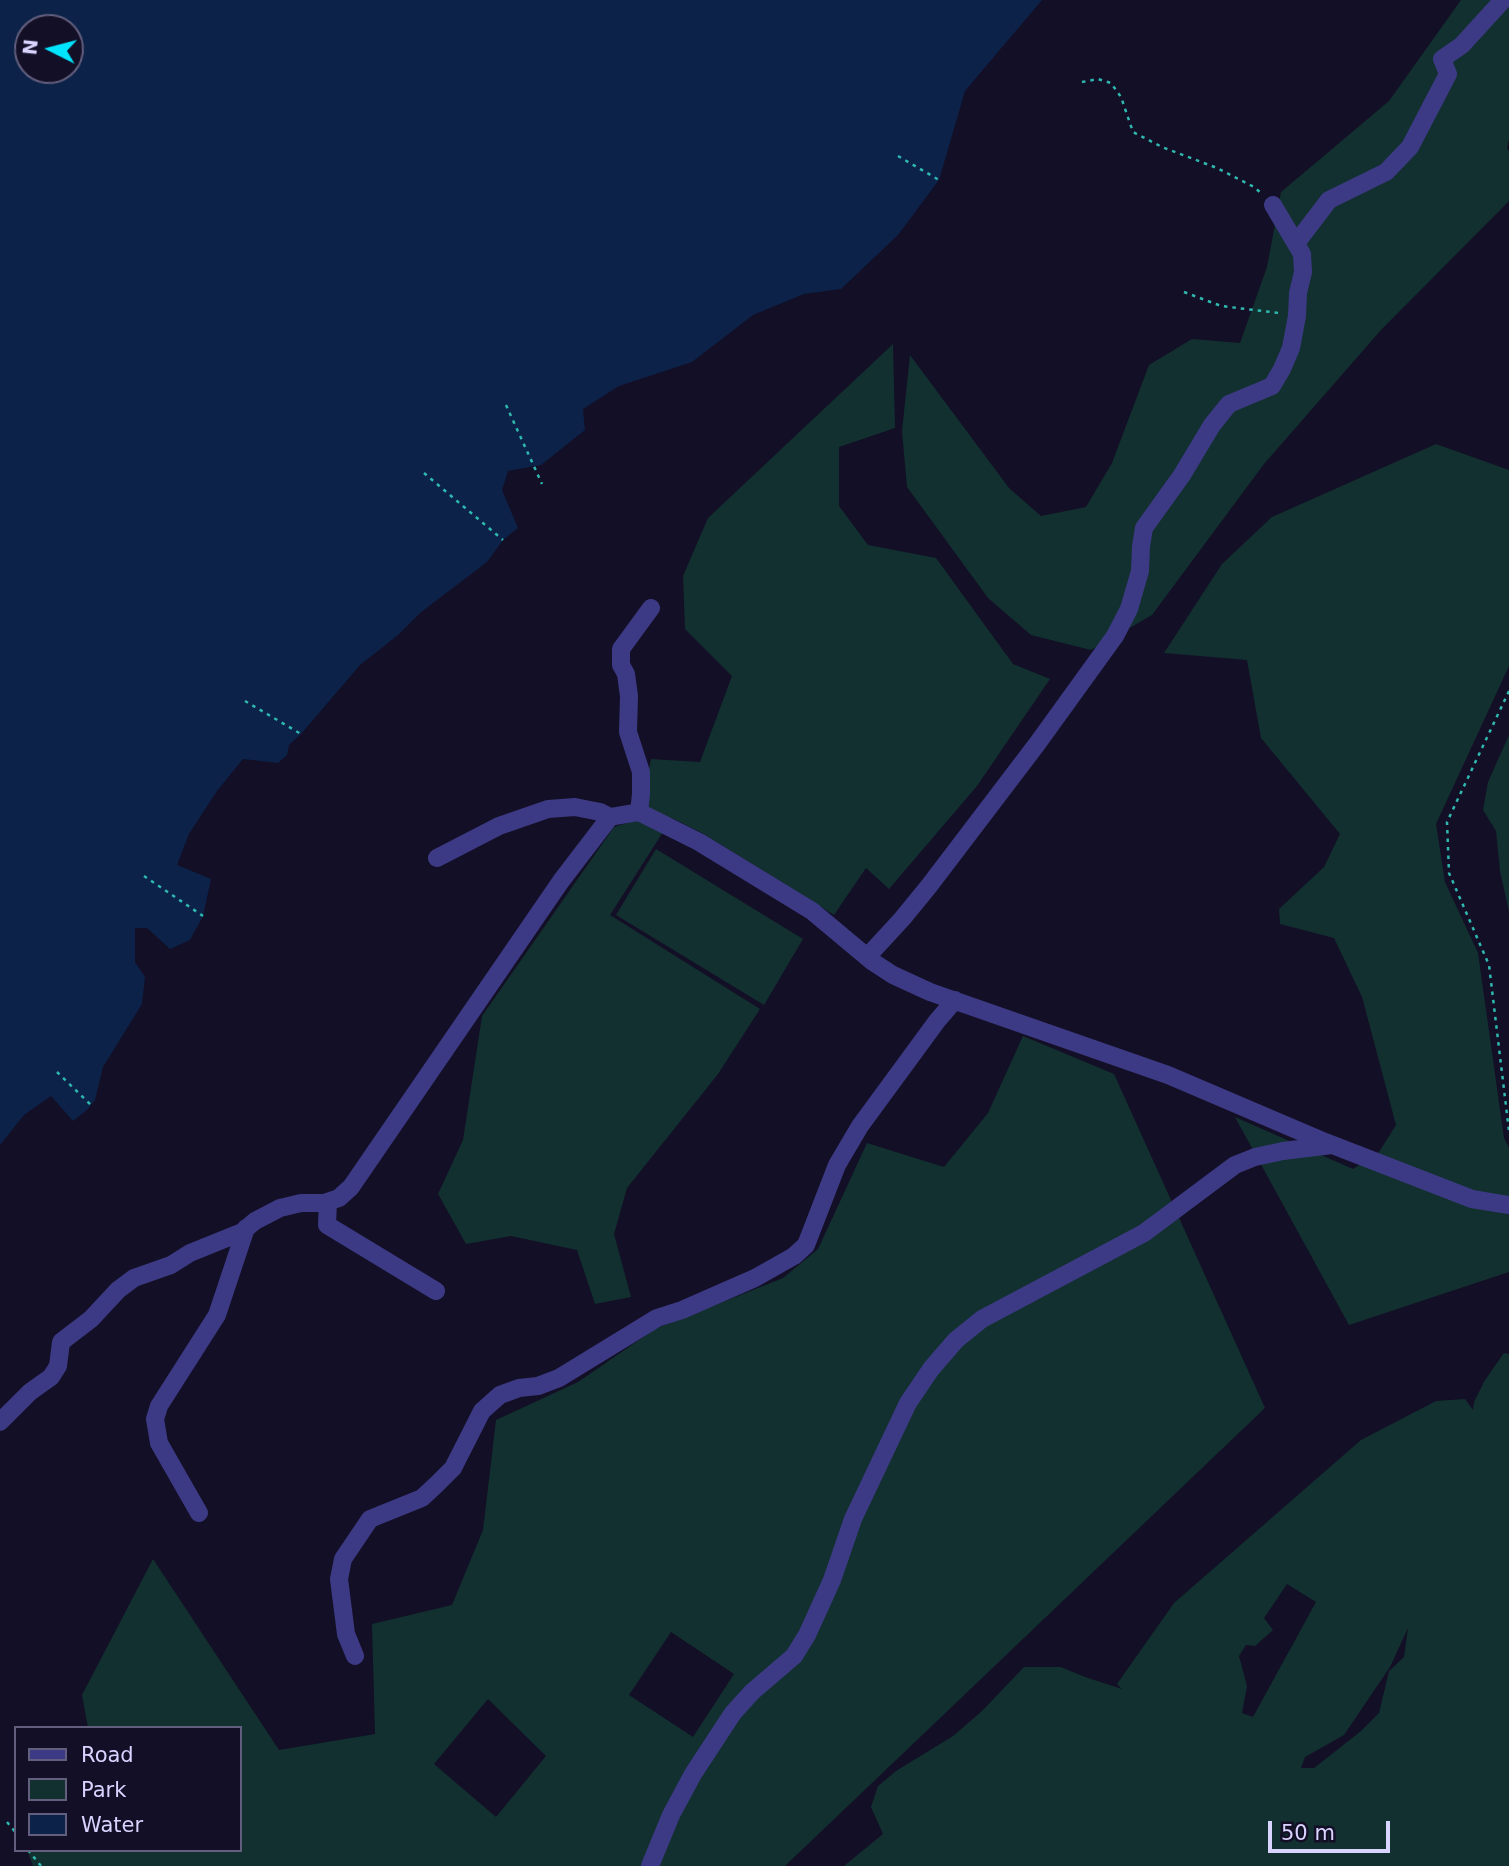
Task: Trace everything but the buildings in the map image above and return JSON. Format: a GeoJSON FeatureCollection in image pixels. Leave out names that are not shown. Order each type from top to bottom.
{"type":"FeatureCollection","features":[{"type":"Feature","properties":{"kind":"street"},"geometry":{"type":"LineString","coordinates":[[1297,242],[1329,200],[1386,172],[1409,147],[1448,74],[1442,59],[1462,45],[1503,0]]}},
{"type":"Feature","properties":{"kind":"street"},"geometry":{"type":"LineString","coordinates":[[867,957],[929,886],[1115,636],[1129,609],[1140,571],[1144,528],[1182,475],[1212,425],[1229,404],[1272,386],[1282,369],[1291,348],[1303,272],[1302,254],[1297,242],[1273,205]]}},
{"type":"Feature","properties":{"kind":"street"},"geometry":{"type":"LineString","coordinates":[[639,812],[641,772],[628,732],[629,696],[626,674],[621,665],[621,649],[652,608]]}},
{"type":"Feature","properties":{"kind":"street"},"geometry":{"type":"LineString","coordinates":[[437,858],[499,826],[548,809],[575,807],[610,817],[639,812],[669,825],[812,911],[893,975],[955,1000],[1168,1075],[1332,1145],[1472,1199],[1509,1205]]}},
{"type":"Feature","properties":{"kind":"street"},"geometry":{"type":"LineString","coordinates":[[0,1422],[30,1392],[51,1377],[58,1366],[61,1342],[134,1278],[170,1265],[246,1228],[280,1208],[301,1203],[328,1202],[339,1198],[351,1187],[561,881],[610,817]]}},
{"type":"Feature","properties":{"kind":"street"},"geometry":{"type":"LineString","coordinates":[[355,1656],[346,1634],[339,1579],[343,1559],[370,1519],[422,1498],[437,1484],[453,1468],[482,1411],[500,1395],[559,1378],[657,1318],[755,1278],[794,1256],[806,1245],[837,1165],[860,1126],[937,1020],[955,1000]]}},
{"type":"Feature","properties":{"kind":"street"},"geometry":{"type":"LineString","coordinates":[[650,1866],[671,1815],[693,1774],[728,1721],[752,1692],[794,1656],[807,1634],[832,1580],[852,1519],[908,1403],[931,1369],[956,1340],[991,1313],[1144,1233],[1235,1165],[1283,1151],[1332,1145]]}},
{"type":"Feature","properties":{"kind":"street"},"geometry":{"type":"LineString","coordinates":[[328,1202],[327,1225],[436,1291]]}},
{"type":"Feature","properties":{"kind":"street"},"geometry":{"type":"LineString","coordinates":[[199,1513],[159,1443],[155,1419],[159,1406],[217,1315],[246,1228]]}},
{"type":"Feature","properties":{"kind":"path"},"geometry":{"type":"LineString","coordinates":[[1083,82],[1098,79],[1111,83],[1121,97],[1133,132],[1254,187],[1273,205]]}},
{"type":"Feature","properties":{"kind":"path"},"geometry":{"type":"LineString","coordinates":[[898,156],[939,180]]}},
{"type":"Feature","properties":{"kind":"path"},"geometry":{"type":"LineString","coordinates":[[1184,292],[1221,306],[1297,316]]}},
{"type":"Feature","properties":{"kind":"path"},"geometry":{"type":"LineString","coordinates":[[506,405],[542,484]]}},
{"type":"Feature","properties":{"kind":"path"},"geometry":{"type":"LineString","coordinates":[[424,473],[503,540]]}},
{"type":"Feature","properties":{"kind":"path"},"geometry":{"type":"LineString","coordinates":[[1509,691],[1447,822],[1449,873],[1489,965],[1509,1131]]}},
{"type":"Feature","properties":{"kind":"path"},"geometry":{"type":"LineString","coordinates":[[245,701],[301,734]]}},
{"type":"Feature","properties":{"kind":"path"},"geometry":{"type":"LineString","coordinates":[[144,876],[203,916]]}},
{"type":"Feature","properties":{"kind":"path"},"geometry":{"type":"LineString","coordinates":[[57,1072],[91,1105]]}},
{"type":"Feature","properties":{"kind":"path"},"geometry":{"type":"LineString","coordinates":[[7,1822],[14,1831]]}},
{"type":"Feature","properties":{"kind":"path"},"geometry":{"type":"LineString","coordinates":[[30,1852],[41,1866]]}},
{"type":"Feature","properties":{"kind":"green space"},"geometry":{"type":"Polygon","coordinates":[[[1461,0],[1509,0],[1509,201],[1381,330],[1264,464],[1152,615],[1091,650],[1031,635],[988,598],[907,487],[902,431],[910,355],[1009,488],[1041,516],[1086,507],[1112,463],[1149,365],[1192,339],[1240,343],[1267,267],[1281,192],[1389,101],[1461,0]]]}},
{"type":"Feature","properties":{"kind":"green space"},"geometry":{"type":"Polygon","coordinates":[[[893,344],[895,428],[839,447],[839,506],[868,545],[936,558],[1013,664],[1050,679],[977,786],[889,889],[866,868],[834,915],[702,833],[672,818],[610,915],[760,1009],[718,1074],[627,1188],[614,1234],[631,1297],[595,1304],[577,1250],[511,1236],[466,1244],[438,1194],[463,1140],[482,1016],[614,827],[639,819],[651,759],[700,762],[732,676],[685,629],[683,576],[708,518],[893,344]]]}},
{"type":"Feature","properties":{"kind":"green space"},"geometry":{"type":"Polygon","coordinates":[[[1436,444],[1509,470],[1509,666],[1436,824],[1445,882],[1478,953],[1504,1138],[1509,1148],[1509,1272],[1349,1325],[1235,1117],[1353,1169],[1379,1152],[1396,1125],[1362,997],[1334,938],[1280,924],[1279,909],[1324,867],[1340,834],[1261,738],[1247,660],[1164,653],[1222,564],[1272,517],[1436,444]]]}},
{"type":"Feature","properties":{"kind":"green space"},"geometry":{"type":"Polygon","coordinates":[[[1509,735],[1509,912],[1500,871],[1496,831],[1483,810],[1488,782],[1509,735]]]}},
{"type":"Feature","properties":{"kind":"green space"},"geometry":{"type":"Polygon","coordinates":[[[656,849],[803,939],[764,1005],[616,915],[656,849]]]}},
{"type":"Feature","properties":{"kind":"green space"},"geometry":{"type":"Polygon","coordinates":[[[1023,1036],[1114,1074],[1265,1408],[785,1866],[33,1866],[28,1852],[242,1852],[242,1726],[88,1726],[82,1695],[153,1559],[279,1750],[375,1734],[372,1624],[452,1605],[483,1530],[496,1420],[578,1382],[655,1329],[783,1278],[818,1249],[867,1143],[944,1167],[988,1113],[1023,1036]],[[671,1632],[629,1695],[693,1737],[734,1674],[671,1632]],[[488,1699],[434,1764],[496,1817],[546,1756],[488,1699]]]}},
{"type":"Feature","properties":{"kind":"green space"},"geometry":{"type":"Polygon","coordinates":[[[1504,1353],[1509,1354],[1509,1866],[844,1866],[883,1834],[871,1807],[878,1786],[896,1771],[953,1736],[981,1712],[1024,1667],[1061,1667],[1122,1689],[1117,1684],[1174,1603],[1361,1440],[1436,1401],[1465,1399],[1473,1410],[1485,1380],[1504,1353]],[[1287,1584],[1264,1618],[1273,1630],[1255,1646],[1246,1645],[1239,1656],[1247,1686],[1242,1713],[1253,1717],[1316,1602],[1287,1584]],[[1408,1628],[1390,1667],[1344,1735],[1305,1757],[1301,1768],[1314,1768],[1361,1731],[1379,1713],[1389,1671],[1404,1657],[1408,1628]]]}},
{"type":"Feature","properties":{"kind":"water"},"geometry":{"type":"Polygon","coordinates":[[[0,0],[1042,0],[965,91],[939,180],[898,235],[841,289],[804,294],[753,315],[692,362],[619,386],[583,409],[585,430],[541,465],[508,471],[502,490],[518,528],[503,540],[487,562],[420,613],[398,635],[360,665],[289,745],[287,755],[278,763],[243,759],[217,791],[189,834],[177,865],[211,879],[203,916],[190,940],[170,949],[147,928],[135,928],[135,962],[145,977],[142,1004],[103,1067],[95,1100],[73,1121],[51,1096],[24,1115],[0,1145],[0,0]]]}}]}
